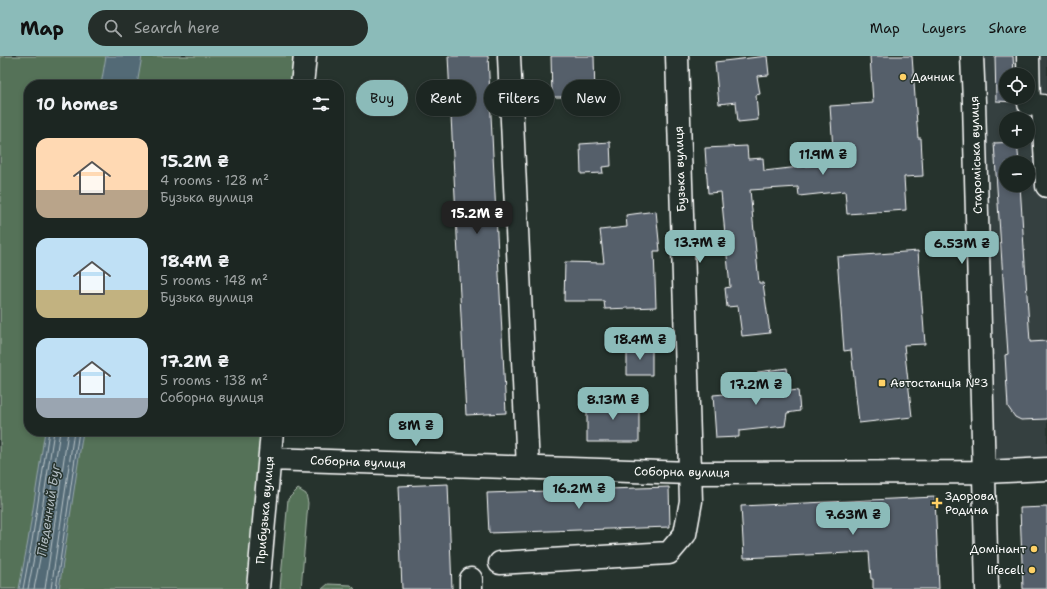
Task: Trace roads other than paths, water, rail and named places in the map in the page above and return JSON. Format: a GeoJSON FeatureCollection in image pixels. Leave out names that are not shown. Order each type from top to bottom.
{"type":"FeatureCollection","features":[{"type":"Feature","properties":{"kind":"street"},"geometry":{"type":"LineString","coordinates":[[303,80],[305,56]]}},
{"type":"Feature","properties":{"kind":"street"},"geometry":{"type":"LineString","coordinates":[[508,56],[528,468]]}},
{"type":"Feature","properties":{"kind":"street","name":"Бузька вулиця"},"geometry":{"type":"LineString","coordinates":[[500,563],[669,553],[685,534],[691,501],[677,56]]}},
{"type":"Feature","properties":{"kind":"street","name":"Староміська вулиця"},"geometry":{"type":"LineString","coordinates":[[972,56],[987,589]]}},
{"type":"Feature","properties":{"kind":"street"},"geometry":{"type":"LineString","coordinates":[[1028,56],[1029,104],[1043,106],[1047,186]]}},
{"type":"Feature","properties":{"kind":"street","name":"Прибузька вулиця"},"geometry":{"type":"LineString","coordinates":[[258,589],[272,436]]}},
{"type":"Feature","properties":{"kind":"street","name":"Соборна вулиця"},"geometry":{"type":"LineString","coordinates":[[270,459],[690,473],[984,472],[1047,470]]}},
{"type":"Feature","properties":{"kind":"water"},"geometry":{"type":"Polygon","coordinates":[[[106,56],[142,56],[138,80],[102,80],[106,56]]]}},
{"type":"Feature","properties":{"kind":"water","name":"Південний Буг"},"geometry":{"type":"Polygon","coordinates":[[[44,436],[82,436],[59,589],[19,589],[44,436]]]}},
{"type":"Feature","properties":{"kind":"place","name":"Дачник"},"geometry":{"type":"Point","coordinates":[903,77]}},
{"type":"Feature","properties":{"kind":"place","name":"Автостанція №3"},"geometry":{"type":"Point","coordinates":[882,383]}},
{"type":"Feature","properties":{"kind":"place","name":"Здорова Родина"},"geometry":{"type":"Point","coordinates":[937,503]}},
{"type":"Feature","properties":{"kind":"place","name":"Домінант"},"geometry":{"type":"Point","coordinates":[1034,549]}},
{"type":"Feature","properties":{"kind":"place","name":"lifecell"},"geometry":{"type":"Point","coordinates":[1032,570]}}]}
